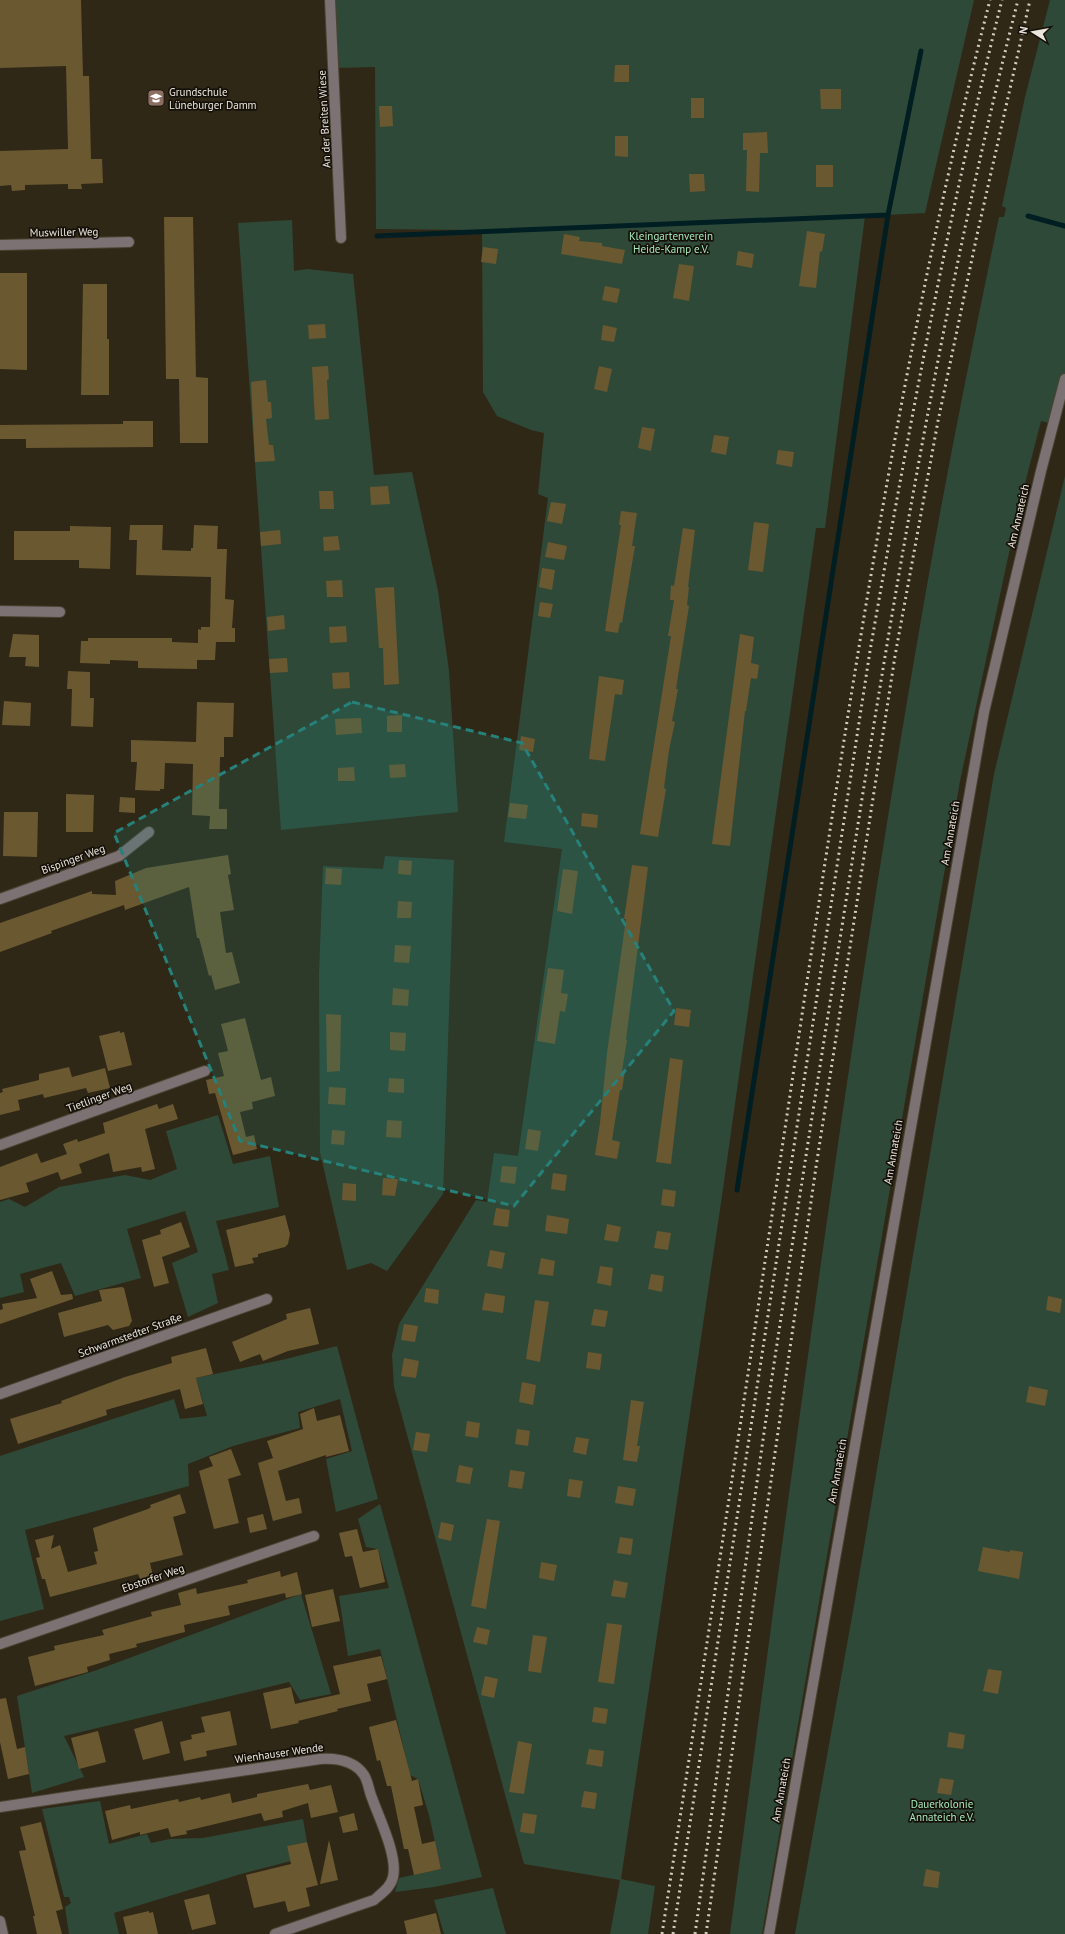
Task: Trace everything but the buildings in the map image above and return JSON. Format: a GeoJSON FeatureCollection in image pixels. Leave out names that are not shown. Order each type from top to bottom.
{"type":"FeatureCollection","features":[{"type":"Feature","properties":{"kind":"street","name":"An der Breiten Wiese"},"geometry":{"type":"LineString","coordinates":[[330,0],[341,238]]}},
{"type":"Feature","properties":{"kind":"street","name":"Muswiller Weg"},"geometry":{"type":"LineString","coordinates":[[0,246],[129,242]]}},
{"type":"Feature","properties":{"kind":"street","name":"Am Annateich"},"geometry":{"type":"LineString","coordinates":[[769,1934],[984,712],[1040,471],[1065,379]]}},
{"type":"Feature","properties":{"kind":"street"},"geometry":{"type":"LineString","coordinates":[[0,611],[60,612]]}},
{"type":"Feature","properties":{"kind":"street","name":"Bispinger Weg"},"geometry":{"type":"LineString","coordinates":[[0,898],[119,856],[149,832]]}},
{"type":"Feature","properties":{"kind":"street","name":"Tietlinger Weg"},"geometry":{"type":"LineString","coordinates":[[0,1145],[205,1071]]}},
{"type":"Feature","properties":{"kind":"street","name":"Schwarmstedter Straße"},"geometry":{"type":"LineString","coordinates":[[0,1394],[267,1299]]}},
{"type":"Feature","properties":{"kind":"street","name":"Ebstorfer Weg"},"geometry":{"type":"LineString","coordinates":[[0,1644],[314,1536]]}},
{"type":"Feature","properties":{"kind":"street","name":"Wienhauser Wende"},"geometry":{"type":"LineString","coordinates":[[0,1807],[320,1759],[332,1758],[345,1760],[364,1775],[391,1851],[394,1865],[393,1878],[386,1890],[374,1900],[274,1934]]}},
{"type":"Feature","properties":{"kind":"street"},"geometry":{"type":"LineString","coordinates":[[0,1920],[3,1934]]}},
{"type":"Feature","properties":{"kind":"highlighted area"},"geometry":{"type":"Polygon","coordinates":[[[352,702],[522,743],[674,1011],[514,1206],[240,1141],[114,833],[352,702]]]}},
{"type":"Feature","properties":{"kind":"green space","name":"Kleingartenverein Heide-Kamp e.V."},"geometry":{"type":"Polygon","coordinates":[[[330,0],[974,0],[925,213],[865,216],[825,528],[816,528],[723,1189],[621,1879],[655,1886],[648,1934],[610,1934],[620,1880],[524,1864],[394,1387],[392,1355],[399,1324],[476,1200],[487,1202],[494,1153],[518,1156],[562,849],[504,842],[548,498],[538,494],[544,433],[531,430],[497,416],[483,392],[482,230],[376,229],[375,67],[333,68],[330,0]]]}},
{"type":"Feature","properties":{"kind":"green space"},"geometry":{"type":"Polygon","coordinates":[[[1050,0],[1065,0],[1065,390],[1054,424],[1041,421],[1018,511],[960,781],[762,1934],[730,1934],[819,1276],[867,948],[893,784],[948,468],[968,368],[999,217],[1004,217],[1006,208],[1002,206],[1025,97],[1050,0]]]}},
{"type":"Feature","properties":{"kind":"green space"},"geometry":{"type":"Polygon","coordinates":[[[292,220],[294,271],[307,269],[353,274],[374,475],[412,472],[438,591],[449,671],[458,812],[281,830],[238,223],[292,220]]]}},
{"type":"Feature","properties":{"kind":"green space","name":"Dauerkolonie Annateich e.V."},"geometry":{"type":"Polygon","coordinates":[[[1065,476],[1065,1934],[795,1934],[855,1600],[994,774],[1065,476]]]}},
{"type":"Feature","properties":{"kind":"green space"},"geometry":{"type":"Polygon","coordinates":[[[385,856],[454,860],[443,1194],[387,1271],[371,1263],[347,1270],[320,1152],[319,975],[323,866],[383,869],[385,856]]]}},
{"type":"Feature","properties":{"kind":"green space"},"geometry":{"type":"Polygon","coordinates":[[[218,1115],[233,1164],[270,1156],[279,1207],[216,1221],[229,1270],[212,1274],[218,1303],[188,1317],[172,1263],[198,1252],[185,1211],[127,1229],[141,1278],[75,1296],[61,1263],[20,1274],[24,1292],[0,1298],[0,1202],[9,1199],[25,1207],[59,1187],[125,1175],[150,1180],[177,1169],[166,1131],[218,1115]]]}},
{"type":"Feature","properties":{"kind":"green space"},"geometry":{"type":"Polygon","coordinates":[[[337,1346],[378,1499],[336,1512],[326,1459],[352,1451],[340,1399],[298,1412],[300,1428],[233,1446],[188,1464],[189,1486],[25,1530],[44,1609],[0,1621],[0,1456],[174,1399],[180,1419],[207,1416],[196,1378],[286,1359],[337,1346]]]}},
{"type":"Feature","properties":{"kind":"green space"},"geometry":{"type":"Polygon","coordinates":[[[380,1504],[482,1877],[434,1887],[395,1892],[399,1878],[441,1869],[429,1815],[418,1779],[410,1775],[380,1649],[348,1656],[339,1596],[389,1588],[378,1549],[366,1547],[358,1519],[380,1504]]]}},
{"type":"Feature","properties":{"kind":"green space"},"geometry":{"type":"Polygon","coordinates":[[[301,1594],[331,1694],[300,1700],[289,1682],[64,1736],[84,1777],[32,1793],[17,1696],[97,1670],[301,1594]]]}},
{"type":"Feature","properties":{"kind":"green space"},"geometry":{"type":"Polygon","coordinates":[[[100,1801],[109,1844],[147,1834],[151,1843],[170,1839],[203,1838],[303,1819],[307,1842],[287,1846],[291,1861],[241,1874],[114,1913],[119,1934],[69,1934],[65,1907],[71,1903],[69,1897],[64,1897],[42,1809],[100,1801]]]}},
{"type":"Feature","properties":{"kind":"green space"},"geometry":{"type":"Polygon","coordinates":[[[493,1888],[506,1934],[444,1934],[434,1900],[493,1888]]]}},
{"type":"Feature","properties":{"kind":"waterway"},"geometry":{"type":"LineString","coordinates":[[737,1190],[888,215],[921,51]]}},
{"type":"Feature","properties":{"kind":"waterway"},"geometry":{"type":"LineString","coordinates":[[377,236],[888,215]]}},
{"type":"Feature","properties":{"kind":"waterway"},"geometry":{"type":"LineString","coordinates":[[1028,216],[1065,226]]}},
{"type":"Feature","properties":{"kind":"railway"},"geometry":{"type":"LineString","coordinates":[[662,1934],[822,881],[862,628],[907,375],[932,250],[960,124],[990,0]]}},
{"type":"Feature","properties":{"kind":"railway"},"geometry":{"type":"LineString","coordinates":[[673,1934],[870,651],[930,324],[964,162],[1002,0]]}},
{"type":"Feature","properties":{"kind":"railway"},"geometry":{"type":"LineString","coordinates":[[695,1934],[772,1377],[861,804],[899,573],[941,343],[990,114],[1018,0]]}},
{"type":"Feature","properties":{"kind":"railway"},"geometry":{"type":"LineString","coordinates":[[706,1934],[816,1167],[895,656],[938,421],[977,235],[1030,0]]}},
{"type":"Feature","properties":{"kind":"place","name":"Grundschule Lüneburger Damm"},"geometry":{"type":"Point","coordinates":[156,98]}}]}
